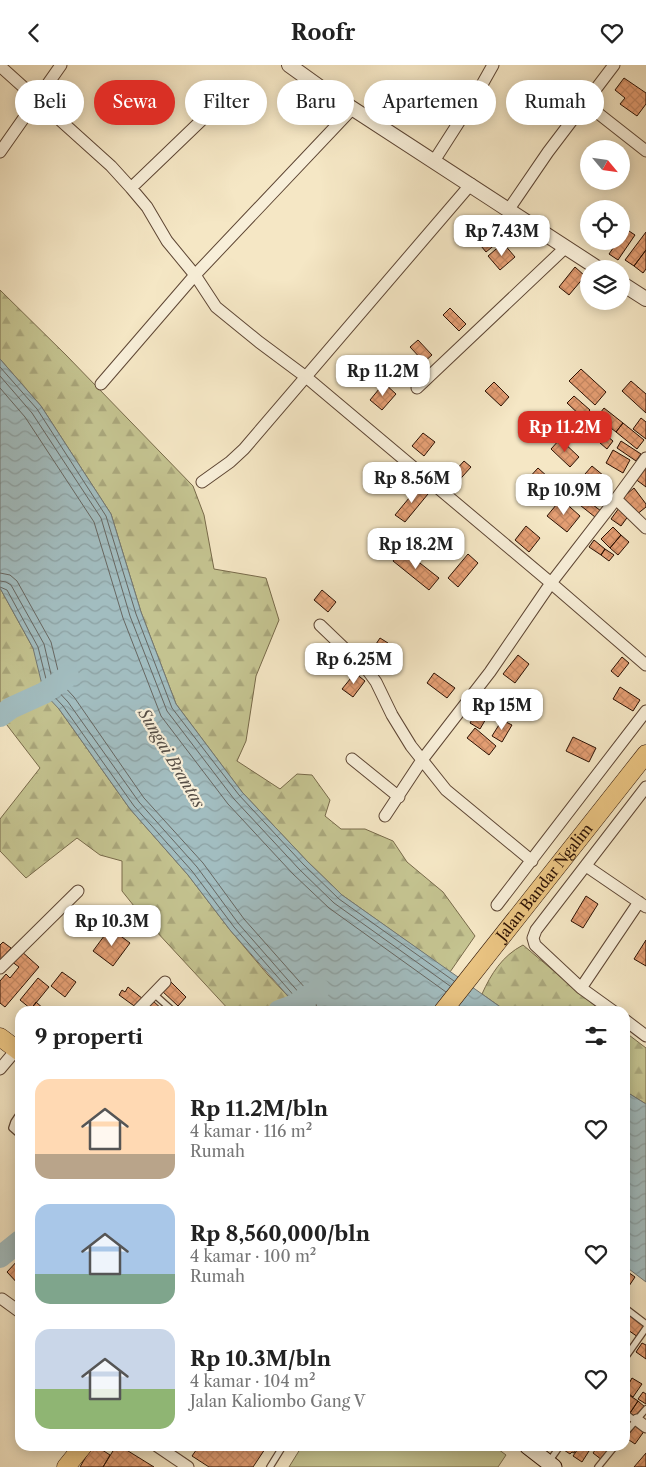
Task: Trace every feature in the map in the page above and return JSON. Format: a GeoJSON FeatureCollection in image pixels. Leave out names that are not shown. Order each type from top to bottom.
{"type":"FeatureCollection","features":[{"type":"Feature","properties":{"kind":"main road","name":"Jalan Bandar Ngalim"},"geometry":{"type":"LineString","coordinates":[[447,1006],[646,754]]}},
{"type":"Feature","properties":{"kind":"main road"},"geometry":{"type":"LineString","coordinates":[[0,1037],[15,1049]]}},
{"type":"Feature","properties":{"kind":"main road"},"geometry":{"type":"LineString","coordinates":[[66,1467],[79,1451]]}},
{"type":"Feature","properties":{"kind":"main road"},"geometry":{"type":"LineString","coordinates":[[532,1451],[549,1466]]}},
{"type":"Feature","properties":{"kind":"street"},"geometry":{"type":"LineString","coordinates":[[50,80],[61,65]]}},
{"type":"Feature","properties":{"kind":"street"},"geometry":{"type":"LineString","coordinates":[[289,65],[312,80]]}},
{"type":"Feature","properties":{"kind":"street"},"geometry":{"type":"LineString","coordinates":[[434,161],[493,65]]}},
{"type":"Feature","properties":{"kind":"street"},"geometry":{"type":"LineString","coordinates":[[603,80],[614,65]]}},
{"type":"Feature","properties":{"kind":"street"},"geometry":{"type":"LineString","coordinates":[[0,66],[15,80]]}},
{"type":"Feature","properties":{"kind":"street"},"geometry":{"type":"LineString","coordinates":[[354,108],[586,260]]}},
{"type":"Feature","properties":{"kind":"street"},"geometry":{"type":"LineString","coordinates":[[604,118],[646,151]]}},
{"type":"Feature","properties":{"kind":"street"},"geometry":{"type":"LineString","coordinates":[[0,152],[19,125]]}},
{"type":"Feature","properties":{"kind":"street"},"geometry":{"type":"LineString","coordinates":[[64,125],[111,166],[147,207],[167,241],[195,275],[216,307],[306,377],[646,665]]}},
{"type":"Feature","properties":{"kind":"street"},"geometry":{"type":"LineString","coordinates":[[131,188],[197,125]]}},
{"type":"Feature","properties":{"kind":"street"},"geometry":{"type":"LineString","coordinates":[[102,384],[195,275],[338,125]]}},
{"type":"Feature","properties":{"kind":"street"},"geometry":{"type":"LineString","coordinates":[[509,209],[568,125]]}},
{"type":"Feature","properties":{"kind":"street"},"geometry":{"type":"LineString","coordinates":[[202,482],[230,462],[244,449],[471,184]]}},
{"type":"Feature","properties":{"kind":"street"},"geometry":{"type":"LineString","coordinates":[[417,387],[566,247]]}},
{"type":"Feature","properties":{"kind":"street"},"geometry":{"type":"LineString","coordinates":[[630,289],[646,299]]}},
{"type":"Feature","properties":{"kind":"street"},"geometry":{"type":"LineString","coordinates":[[385,816],[422,760],[490,672],[551,583],[646,458]]}},
{"type":"Feature","properties":{"kind":"street"},"geometry":{"type":"LineString","coordinates":[[616,499],[646,528]]}},
{"type":"Feature","properties":{"kind":"street"},"geometry":{"type":"LineString","coordinates":[[320,625],[368,671],[376,682],[400,729],[446,790],[532,861]]}},
{"type":"Feature","properties":{"kind":"street"},"geometry":{"type":"LineString","coordinates":[[497,905],[646,711]]}},
{"type":"Feature","properties":{"kind":"street"},"geometry":{"type":"LineString","coordinates":[[352,759],[399,797]]}},
{"type":"Feature","properties":{"kind":"street"},"geometry":{"type":"LineString","coordinates":[[606,1006],[581,988],[535,945],[533,938],[536,930],[646,787]]}},
{"type":"Feature","properties":{"kind":"street"},"geometry":{"type":"LineString","coordinates":[[581,988],[642,905],[586,866]]}},
{"type":"Feature","properties":{"kind":"street"},"geometry":{"type":"LineString","coordinates":[[0,969],[78,891]]}},
{"type":"Feature","properties":{"kind":"street"},"geometry":{"type":"LineString","coordinates":[[142,1006],[166,982]]}},
{"type":"Feature","properties":{"kind":"street"},"geometry":{"type":"LineString","coordinates":[[630,1023],[644,1031]]}},
{"type":"Feature","properties":{"kind":"street"},"geometry":{"type":"LineString","coordinates":[[0,1069],[15,1054]]}},
{"type":"Feature","properties":{"kind":"street"},"geometry":{"type":"LineString","coordinates":[[2,1299],[15,1308]]}},
{"type":"Feature","properties":{"kind":"street"},"geometry":{"type":"LineString","coordinates":[[636,1420],[646,1427]]}},
{"type":"Feature","properties":{"kind":"street"},"geometry":{"type":"LineString","coordinates":[[164,1451],[188,1467]]}},
{"type":"Feature","properties":{"kind":"lane"},"geometry":{"type":"LineString","coordinates":[[154,994],[167,1006]]}},
{"type":"Feature","properties":{"kind":"lane"},"geometry":{"type":"LineString","coordinates":[[630,1312],[646,1323]]}},
{"type":"Feature","properties":{"kind":"lane"},"geometry":{"type":"LineString","coordinates":[[630,1351],[646,1328]]}},
{"type":"Feature","properties":{"kind":"lane"},"geometry":{"type":"LineString","coordinates":[[630,1427],[646,1409]]}},
{"type":"Feature","properties":{"kind":"lane"},"geometry":{"type":"LineString","coordinates":[[630,1416],[636,1420]]}},
{"type":"Feature","properties":{"kind":"lane"},"geometry":{"type":"LineString","coordinates":[[270,1467],[280,1451]]}},
{"type":"Feature","properties":{"kind":"lane"},"geometry":{"type":"LineString","coordinates":[[549,1466],[557,1451]]}},
{"type":"Feature","properties":{"kind":"lane"},"geometry":{"type":"LineString","coordinates":[[598,1467],[610,1451]]}},
{"type":"Feature","properties":{"kind":"green space"},"geometry":{"type":"Polygon","coordinates":[[[0,290],[193,486],[204,515],[214,569],[266,578],[279,620],[256,676],[246,741],[237,761],[280,789],[297,774],[312,775],[330,800],[325,816],[341,829],[365,829],[393,841],[407,862],[443,892],[475,936],[450,972],[342,895],[307,861],[242,792],[176,704],[141,612],[111,514],[41,406],[0,359],[0,290]]]}},
{"type":"Feature","properties":{"kind":"green space"},"geometry":{"type":"Polygon","coordinates":[[[0,588],[33,648],[59,709],[130,809],[188,875],[230,930],[268,975],[297,1006],[225,1006],[142,916],[122,891],[122,861],[100,855],[77,838],[26,878],[0,851],[0,819],[40,768],[0,716],[0,588]]]}},
{"type":"Feature","properties":{"kind":"green space"},"geometry":{"type":"Polygon","coordinates":[[[523,945],[595,1006],[499,1006],[482,994],[498,966],[523,945]]]}},
{"type":"Feature","properties":{"kind":"green space"},"geometry":{"type":"Polygon","coordinates":[[[630,1036],[646,1048],[646,1104],[630,1094],[630,1036]]]}},
{"type":"Feature","properties":{"kind":"green space"},"geometry":{"type":"Polygon","coordinates":[[[299,1451],[501,1451],[506,1455],[498,1467],[289,1467],[299,1451]]]}},
{"type":"Feature","properties":{"kind":"water","name":"Sungai Brantas"},"geometry":{"type":"Polygon","coordinates":[[[0,359],[41,406],[111,514],[141,612],[176,704],[242,792],[342,895],[499,1006],[297,1006],[230,930],[188,875],[130,809],[59,709],[44,693],[33,648],[0,588],[0,359]]]}},
{"type":"Feature","properties":{"kind":"water"},"geometry":{"type":"Polygon","coordinates":[[[630,1094],[646,1104],[646,1282],[630,1270],[630,1094]]]}},
{"type":"Feature","properties":{"kind":"building"},"geometry":{"type":"Polygon","coordinates":[[[624,78],[646,93],[646,104],[637,116],[620,104],[625,98],[615,90],[624,78]]]}},
{"type":"Feature","properties":{"kind":"building"},"geometry":{"type":"Polygon","coordinates":[[[498,223],[507,235],[486,252],[476,240],[498,223]]]}},
{"type":"Feature","properties":{"kind":"building"},"geometry":{"type":"Polygon","coordinates":[[[630,232],[635,235],[630,242],[630,232]]]}},
{"type":"Feature","properties":{"kind":"building"},"geometry":{"type":"Polygon","coordinates":[[[646,232],[646,250],[634,266],[630,263],[630,260],[625,260],[646,232]]]}},
{"type":"Feature","properties":{"kind":"building"},"geometry":{"type":"Polygon","coordinates":[[[503,243],[515,257],[500,270],[488,256],[503,243]]]}},
{"type":"Feature","properties":{"kind":"building"},"geometry":{"type":"Polygon","coordinates":[[[612,250],[625,250],[618,260],[609,254],[612,250]]]}},
{"type":"Feature","properties":{"kind":"building"},"geometry":{"type":"Polygon","coordinates":[[[646,250],[646,269],[643,273],[634,266],[646,250]]]}},
{"type":"Feature","properties":{"kind":"building"},"geometry":{"type":"Polygon","coordinates":[[[575,267],[580,272],[580,282],[569,295],[559,287],[575,267]]]}},
{"type":"Feature","properties":{"kind":"building"},"geometry":{"type":"Polygon","coordinates":[[[450,308],[466,324],[459,331],[443,315],[450,308]]]}},
{"type":"Feature","properties":{"kind":"building"},"geometry":{"type":"Polygon","coordinates":[[[418,340],[432,355],[424,362],[410,347],[418,340]]]}},
{"type":"Feature","properties":{"kind":"building"},"geometry":{"type":"Polygon","coordinates":[[[581,369],[606,392],[595,405],[569,381],[581,369]]]}},
{"type":"Feature","properties":{"kind":"building"},"geometry":{"type":"Polygon","coordinates":[[[631,381],[646,394],[646,413],[622,391],[631,381]]]}},
{"type":"Feature","properties":{"kind":"building"},"geometry":{"type":"Polygon","coordinates":[[[494,382],[509,397],[501,406],[485,391],[494,382]]]}},
{"type":"Feature","properties":{"kind":"building"},"geometry":{"type":"Polygon","coordinates":[[[384,383],[396,394],[382,410],[370,400],[384,383]]]}},
{"type":"Feature","properties":{"kind":"building"},"geometry":{"type":"Polygon","coordinates":[[[574,396],[590,410],[583,418],[567,403],[574,396]]]}},
{"type":"Feature","properties":{"kind":"building"},"geometry":{"type":"Polygon","coordinates":[[[604,408],[623,423],[616,432],[597,417],[604,408]]]}},
{"type":"Feature","properties":{"kind":"building"},"geometry":{"type":"Polygon","coordinates":[[[641,418],[646,422],[646,439],[633,429],[641,418]]]}},
{"type":"Feature","properties":{"kind":"building"},"geometry":{"type":"Polygon","coordinates":[[[591,423],[613,441],[607,449],[585,430],[591,423]]]}},
{"type":"Feature","properties":{"kind":"building"},"geometry":{"type":"Polygon","coordinates":[[[623,423],[644,440],[637,449],[616,432],[623,423]]]}},
{"type":"Feature","properties":{"kind":"building"},"geometry":{"type":"Polygon","coordinates":[[[423,433],[435,442],[424,456],[412,446],[423,433]]]}},
{"type":"Feature","properties":{"kind":"building"},"geometry":{"type":"Polygon","coordinates":[[[560,439],[579,457],[570,467],[551,449],[560,439]]]}},
{"type":"Feature","properties":{"kind":"building"},"geometry":{"type":"Polygon","coordinates":[[[621,441],[641,454],[636,461],[617,448],[621,441]]]}},
{"type":"Feature","properties":{"kind":"building"},"geometry":{"type":"Polygon","coordinates":[[[613,450],[630,460],[623,473],[606,463],[613,450]]]}},
{"type":"Feature","properties":{"kind":"building"},"geometry":{"type":"Polygon","coordinates":[[[464,461],[471,467],[454,486],[447,480],[464,461]]]}},
{"type":"Feature","properties":{"kind":"building"},"geometry":{"type":"Polygon","coordinates":[[[646,462],[646,487],[634,478],[646,462]]]}},
{"type":"Feature","properties":{"kind":"building"},"geometry":{"type":"Polygon","coordinates":[[[592,466],[610,481],[603,489],[585,474],[592,466]]]}},
{"type":"Feature","properties":{"kind":"building"},"geometry":{"type":"Polygon","coordinates":[[[538,468],[559,487],[548,499],[527,480],[538,468]]]}},
{"type":"Feature","properties":{"kind":"building"},"geometry":{"type":"Polygon","coordinates":[[[587,479],[611,495],[607,501],[583,485],[587,479]]]}},
{"type":"Feature","properties":{"kind":"building"},"geometry":{"type":"Polygon","coordinates":[[[419,486],[428,494],[405,522],[395,515],[419,486]]]}},
{"type":"Feature","properties":{"kind":"building"},"geometry":{"type":"Polygon","coordinates":[[[585,488],[602,500],[598,504],[582,493],[585,488]]]}},
{"type":"Feature","properties":{"kind":"building"},"geometry":{"type":"Polygon","coordinates":[[[634,488],[646,504],[646,507],[636,515],[622,498],[634,488]]]}},
{"type":"Feature","properties":{"kind":"building"},"geometry":{"type":"Polygon","coordinates":[[[576,492],[601,511],[595,517],[571,498],[576,492]]]}},
{"type":"Feature","properties":{"kind":"building"},"geometry":{"type":"Polygon","coordinates":[[[561,499],[580,516],[567,532],[547,516],[561,499]]]}},
{"type":"Feature","properties":{"kind":"building"},"geometry":{"type":"Polygon","coordinates":[[[619,508],[629,515],[621,526],[611,519],[619,508]]]}},
{"type":"Feature","properties":{"kind":"building"},"geometry":{"type":"Polygon","coordinates":[[[526,526],[540,538],[529,552],[515,540],[526,526]]]}},
{"type":"Feature","properties":{"kind":"building"},"geometry":{"type":"Polygon","coordinates":[[[613,527],[621,535],[610,548],[601,539],[613,527]]]}},
{"type":"Feature","properties":{"kind":"building"},"geometry":{"type":"Polygon","coordinates":[[[621,535],[629,542],[618,555],[610,548],[621,535]]]}},
{"type":"Feature","properties":{"kind":"building"},"geometry":{"type":"Polygon","coordinates":[[[594,540],[605,549],[601,555],[589,547],[594,540]]]}},
{"type":"Feature","properties":{"kind":"building"},"geometry":{"type":"Polygon","coordinates":[[[402,549],[439,578],[429,590],[393,561],[402,549]]]}},
{"type":"Feature","properties":{"kind":"building"},"geometry":{"type":"Polygon","coordinates":[[[605,549],[614,555],[609,561],[601,555],[605,549]]]}},
{"type":"Feature","properties":{"kind":"building"},"geometry":{"type":"Polygon","coordinates":[[[468,554],[478,563],[458,587],[448,578],[468,554]]]}},
{"type":"Feature","properties":{"kind":"building"},"geometry":{"type":"Polygon","coordinates":[[[322,590],[336,602],[328,612],[314,600],[322,590]]]}},
{"type":"Feature","properties":{"kind":"building"},"geometry":{"type":"Polygon","coordinates":[[[380,638],[388,643],[374,664],[366,659],[380,638]]]}},
{"type":"Feature","properties":{"kind":"building"},"geometry":{"type":"Polygon","coordinates":[[[518,655],[529,664],[515,683],[503,674],[518,655]]]}},
{"type":"Feature","properties":{"kind":"building"},"geometry":{"type":"Polygon","coordinates":[[[622,657],[629,663],[618,677],[611,671],[622,657]]]}},
{"type":"Feature","properties":{"kind":"building"},"geometry":{"type":"Polygon","coordinates":[[[355,673],[365,681],[353,697],[342,689],[355,673]]]}},
{"type":"Feature","properties":{"kind":"building"},"geometry":{"type":"Polygon","coordinates":[[[434,673],[455,688],[447,698],[427,683],[434,673]]]}},
{"type":"Feature","properties":{"kind":"building"},"geometry":{"type":"Polygon","coordinates":[[[620,687],[640,700],[633,711],[613,699],[620,687]]]}},
{"type":"Feature","properties":{"kind":"building"},"geometry":{"type":"Polygon","coordinates":[[[480,706],[490,712],[480,729],[470,723],[480,706]]]}},
{"type":"Feature","properties":{"kind":"building"},"geometry":{"type":"Polygon","coordinates":[[[502,720],[512,725],[502,742],[492,736],[502,720]]]}},
{"type":"Feature","properties":{"kind":"building"},"geometry":{"type":"Polygon","coordinates":[[[475,728],[496,746],[489,755],[467,738],[475,728]]]}},
{"type":"Feature","properties":{"kind":"building"},"geometry":{"type":"Polygon","coordinates":[[[573,737],[596,748],[589,762],[566,751],[573,737]]]}},
{"type":"Feature","properties":{"kind":"building"},"geometry":{"type":"Polygon","coordinates":[[[586,896],[598,904],[583,928],[571,921],[586,896]]]}},
{"type":"Feature","properties":{"kind":"building"},"geometry":{"type":"Polygon","coordinates":[[[110,928],[130,943],[113,966],[93,951],[110,928]]]}},
{"type":"Feature","properties":{"kind":"building"},"geometry":{"type":"Polygon","coordinates":[[[646,940],[646,966],[634,959],[646,940]]]}},
{"type":"Feature","properties":{"kind":"building"},"geometry":{"type":"Polygon","coordinates":[[[3,942],[11,948],[0,961],[0,945],[3,942]]]}},
{"type":"Feature","properties":{"kind":"building"},"geometry":{"type":"Polygon","coordinates":[[[20,950],[39,967],[5,1007],[0,1003],[0,981],[6,974],[10,978],[19,967],[11,961],[20,950]]]}},
{"type":"Feature","properties":{"kind":"building"},"geometry":{"type":"Polygon","coordinates":[[[62,972],[76,982],[65,997],[51,986],[62,972]]]}},
{"type":"Feature","properties":{"kind":"building"},"geometry":{"type":"Polygon","coordinates":[[[38,978],[49,987],[33,1006],[27,1006],[20,1000],[38,978]]]}},
{"type":"Feature","properties":{"kind":"building"},"geometry":{"type":"Polygon","coordinates":[[[170,981],[186,997],[178,1006],[161,990],[170,981]]]}},
{"type":"Feature","properties":{"kind":"building"},"geometry":{"type":"Polygon","coordinates":[[[128,987],[143,999],[138,1006],[134,1006],[119,995],[122,990],[125,992],[128,987]]]}},
{"type":"Feature","properties":{"kind":"building"},"geometry":{"type":"Polygon","coordinates":[[[152,1000],[159,1006],[146,1006],[152,1000]]]}},
{"type":"Feature","properties":{"kind":"building"},"geometry":{"type":"Polygon","coordinates":[[[15,1263],[15,1281],[7,1272],[15,1263]]]}},
{"type":"Feature","properties":{"kind":"building"},"geometry":{"type":"Polygon","coordinates":[[[630,1274],[635,1277],[630,1284],[630,1274]]]}},
{"type":"Feature","properties":{"kind":"building"},"geometry":{"type":"Polygon","coordinates":[[[630,1314],[646,1326],[638,1337],[630,1331],[630,1314]]]}},
{"type":"Feature","properties":{"kind":"building"},"geometry":{"type":"Polygon","coordinates":[[[642,1343],[646,1345],[646,1359],[636,1352],[642,1343]]]}},
{"type":"Feature","properties":{"kind":"building"},"geometry":{"type":"Polygon","coordinates":[[[632,1378],[642,1384],[633,1397],[630,1395],[630,1382],[632,1378]]]}},
{"type":"Feature","properties":{"kind":"building"},"geometry":{"type":"Polygon","coordinates":[[[643,1392],[646,1394],[646,1404],[638,1399],[643,1392]]]}},
{"type":"Feature","properties":{"kind":"building"},"geometry":{"type":"Polygon","coordinates":[[[630,1396],[638,1401],[630,1413],[630,1396]]]}},
{"type":"Feature","properties":{"kind":"building"},"geometry":{"type":"Polygon","coordinates":[[[638,1401],[645,1407],[637,1418],[630,1413],[638,1401]]]}},
{"type":"Feature","properties":{"kind":"building"},"geometry":{"type":"Polygon","coordinates":[[[636,1424],[645,1430],[635,1444],[630,1441],[630,1432],[636,1424]]]}},
{"type":"Feature","properties":{"kind":"building"},"geometry":{"type":"Polygon","coordinates":[[[89,1451],[104,1451],[110,1455],[103,1467],[80,1467],[89,1451]]]}},
{"type":"Feature","properties":{"kind":"building"},"geometry":{"type":"Polygon","coordinates":[[[113,1451],[128,1451],[154,1467],[103,1467],[113,1451]]]}},
{"type":"Feature","properties":{"kind":"building"},"geometry":{"type":"Polygon","coordinates":[[[196,1451],[264,1451],[253,1467],[209,1467],[192,1456],[196,1451]]]}},
{"type":"Feature","properties":{"kind":"building"},"geometry":{"type":"Polygon","coordinates":[[[576,1451],[589,1451],[582,1462],[573,1456],[576,1451]]]}},
{"type":"Feature","properties":{"kind":"building"},"geometry":{"type":"Polygon","coordinates":[[[594,1451],[609,1451],[602,1460],[593,1453],[594,1451]]]}},
{"type":"Feature","properties":{"kind":"building"},"geometry":{"type":"Polygon","coordinates":[[[646,1453],[646,1467],[634,1467],[646,1453]]]}},
{"type":"Feature","properties":{"kind":"waterway"},"geometry":{"type":"LineString","coordinates":[[0,716],[11,708],[44,693],[68,676]]}},
{"type":"Feature","properties":{"kind":"waterway"},"geometry":{"type":"LineString","coordinates":[[292,1006],[319,989]]}},
{"type":"Feature","properties":{"kind":"waterway"},"geometry":{"type":"LineString","coordinates":[[0,1257],[15,1245]]}}]}
